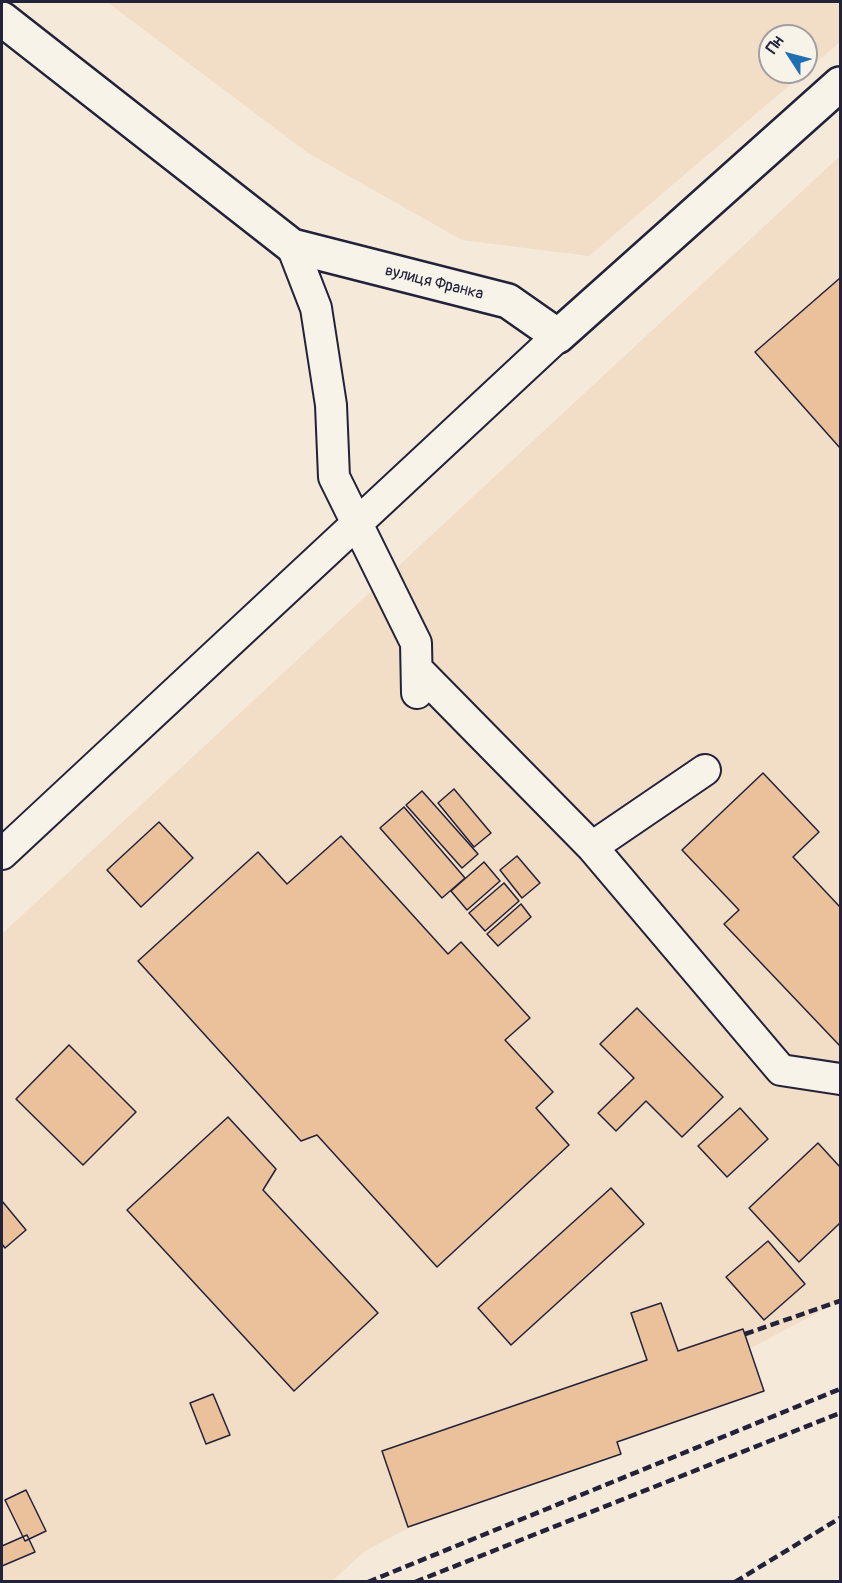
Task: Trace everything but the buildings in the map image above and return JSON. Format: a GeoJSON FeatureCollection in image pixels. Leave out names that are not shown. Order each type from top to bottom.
{"type":"FeatureCollection","features":[{"type":"Feature","properties":{"kind":"main road","name":"вулиця Франка"},"geometry":{"type":"LineString","coordinates":[[2,19],[292,246],[508,301],[558,336]]}},
{"type":"Feature","properties":{"kind":"main road"},"geometry":{"type":"LineString","coordinates":[[558,336],[840,84]]}},
{"type":"Feature","properties":{"kind":"street"},"geometry":{"type":"LineString","coordinates":[[292,246],[316,308],[331,405],[334,477],[416,643],[417,681],[592,847],[781,1070],[840,1079]]}},
{"type":"Feature","properties":{"kind":"street"},"geometry":{"type":"LineString","coordinates":[[2,854],[558,336]]}},
{"type":"Feature","properties":{"kind":"street"},"geometry":{"type":"LineString","coordinates":[[592,847],[705,770]]}},
{"type":"Feature","properties":{"kind":"shaded area"},"geometry":{"type":"Polygon","coordinates":[[[107,2],[840,2],[840,42],[818,61],[818,24],[758,24],[758,84],[791,84],[589,256],[462,240],[308,153],[107,2]]]}},
{"type":"Feature","properties":{"kind":"shaded area"},"geometry":{"type":"Polygon","coordinates":[[[840,156],[840,1301],[365,1551],[332,1581],[2,1582],[2,934],[840,156]]]}},
{"type":"Feature","properties":{"kind":"railway"},"geometry":{"type":"LineString","coordinates":[[745,1334],[840,1301]]}},
{"type":"Feature","properties":{"kind":"railway"},"geometry":{"type":"LineString","coordinates":[[368,1582],[840,1389]]}},
{"type":"Feature","properties":{"kind":"railway"},"geometry":{"type":"LineString","coordinates":[[415,1582],[840,1413]]}},
{"type":"Feature","properties":{"kind":"railway"},"geometry":{"type":"LineString","coordinates":[[735,1582],[840,1518]]}}]}
